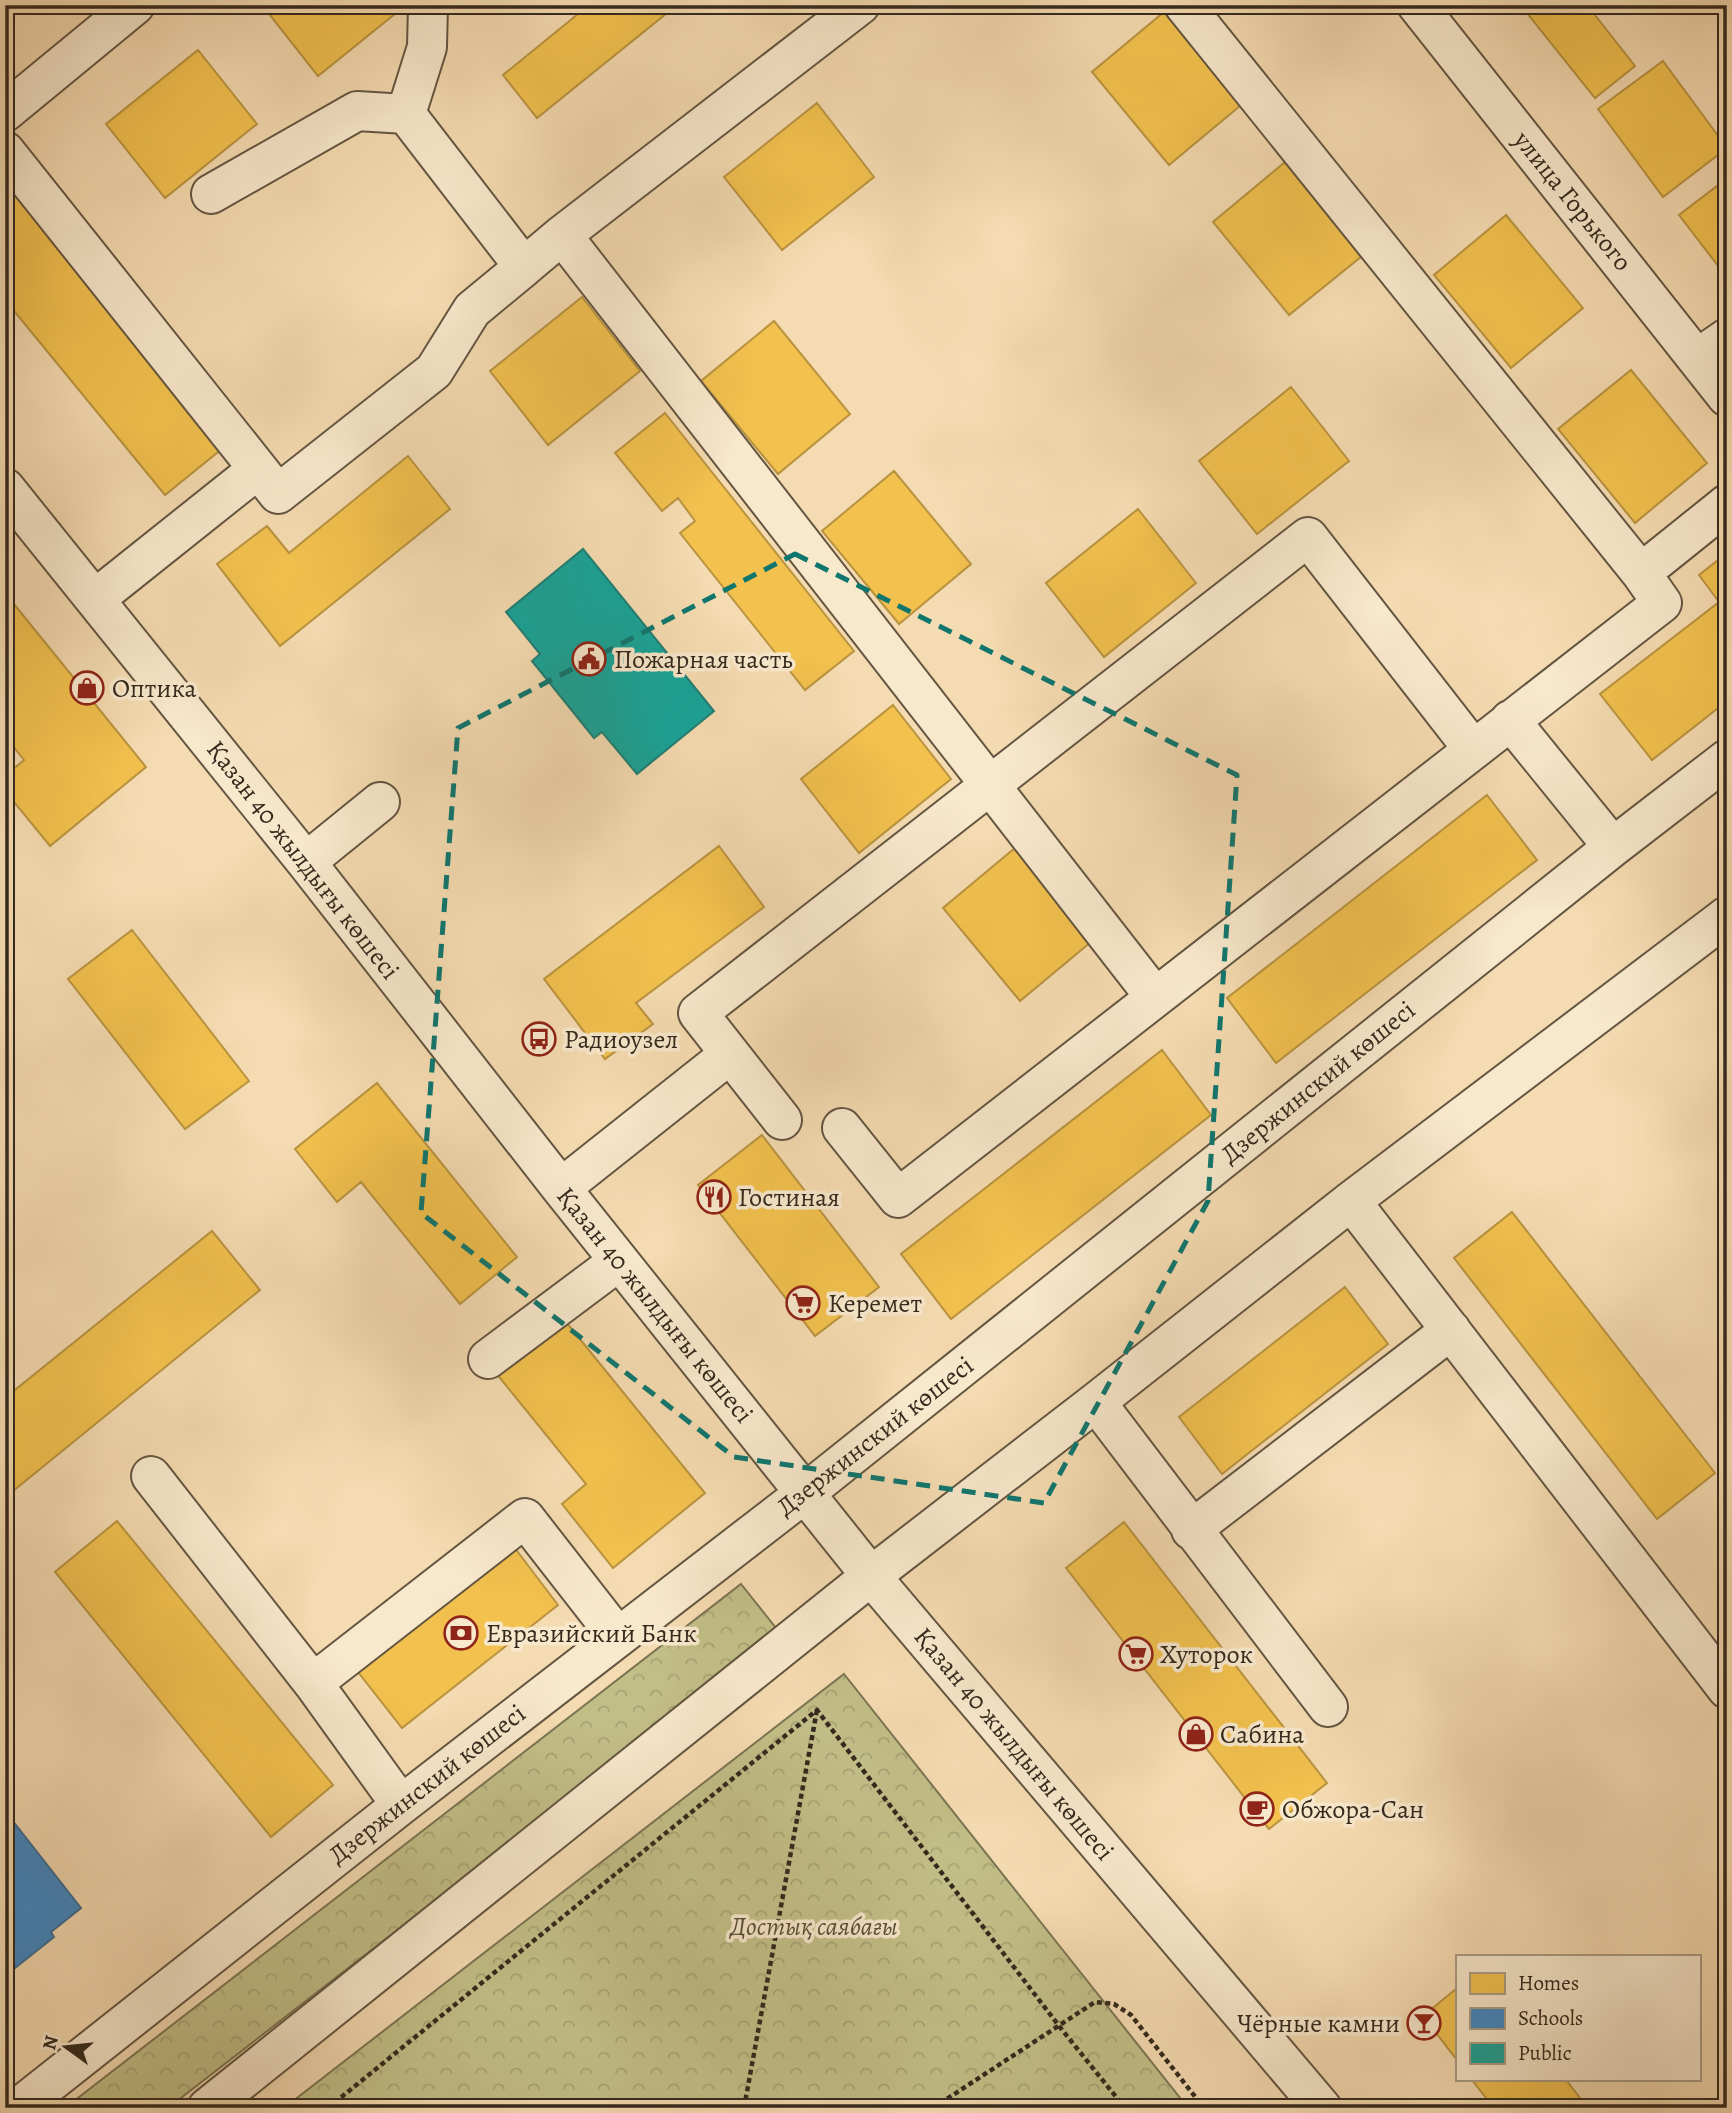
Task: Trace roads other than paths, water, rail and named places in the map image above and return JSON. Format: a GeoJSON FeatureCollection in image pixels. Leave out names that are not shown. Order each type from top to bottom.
{"type":"FeatureCollection","features":[{"type":"Feature","properties":{"kind":"street"},"geometry":{"type":"LineString","coordinates":[[5,112],[135,5]]}},
{"type":"Feature","properties":{"kind":"street"},"geometry":{"type":"LineString","coordinates":[[407,114],[427,47],[428,5]]}},
{"type":"Feature","properties":{"kind":"street"},"geometry":{"type":"LineString","coordinates":[[5,151],[278,494],[434,370],[472,310],[523,267],[860,5]]}},
{"type":"Feature","properties":{"kind":"street"},"geometry":{"type":"LineString","coordinates":[[842,1128],[898,1198],[1662,603],[1641,573],[1184,5]]}},
{"type":"Feature","properties":{"kind":"street","name":"улица Горького"},"geometry":{"type":"LineString","coordinates":[[1417,5],[1712,348],[1727,397]]}},
{"type":"Feature","properties":{"kind":"street"},"geometry":{"type":"LineString","coordinates":[[211,194],[357,111],[407,114],[523,267]]}},
{"type":"Feature","properties":{"kind":"street"},"geometry":{"type":"LineString","coordinates":[[562,235],[1155,997]]}},
{"type":"Feature","properties":{"kind":"street"},"geometry":{"type":"LineString","coordinates":[[95,600],[258,468]]}},
{"type":"Feature","properties":{"kind":"street","name":"Қазан 40 жылдығы көшесі"},"geometry":{"type":"LineString","coordinates":[[5,488],[17,527],[95,600],[306,862],[619,1261],[871,1576],[1322,2108]]}},
{"type":"Feature","properties":{"kind":"street"},"geometry":{"type":"LineString","coordinates":[[1641,573],[1727,504]]}},
{"type":"Feature","properties":{"kind":"street"},"geometry":{"type":"LineString","coordinates":[[782,1120],[698,1013],[1308,537],[1473,749]]}},
{"type":"Feature","properties":{"kind":"street"},"geometry":{"type":"LineString","coordinates":[[1510,720],[1613,846]]}},
{"type":"Feature","properties":{"kind":"street","name":"Дзержинский көшесі"},"geometry":{"type":"LineString","coordinates":[[18,2108],[617,1636],[805,1493],[1613,846],[1727,759]]}},
{"type":"Feature","properties":{"kind":"street"},"geometry":{"type":"LineString","coordinates":[[306,862],[380,802]]}},
{"type":"Feature","properties":{"kind":"street"},"geometry":{"type":"LineString","coordinates":[[207,2108],[871,1576],[1351,1201],[1727,916]]}},
{"type":"Feature","properties":{"kind":"street"},"geometry":{"type":"LineString","coordinates":[[562,1188],[730,1054]]}},
{"type":"Feature","properties":{"kind":"street"},"geometry":{"type":"LineString","coordinates":[[1351,1201],[1727,1689]]}},
{"type":"Feature","properties":{"kind":"street"},"geometry":{"type":"LineString","coordinates":[[488,1359],[619,1261]]}},
{"type":"Feature","properties":{"kind":"street"},"geometry":{"type":"LineString","coordinates":[[1191,1530],[1451,1330]]}},
{"type":"Feature","properties":{"kind":"street"},"geometry":{"type":"LineString","coordinates":[[1096,1402],[1328,1707]]}},
{"type":"Feature","properties":{"kind":"street"},"geometry":{"type":"LineString","coordinates":[[151,1476],[313,1683],[401,1805]]}},
{"type":"Feature","properties":{"kind":"street"},"geometry":{"type":"LineString","coordinates":[[313,1683],[525,1518],[617,1636]]}},
{"type":"Feature","properties":{"kind":"place","name":"Пожарная часть"},"geometry":{"type":"Point","coordinates":[589,659]}},
{"type":"Feature","properties":{"kind":"place","name":"Оптика"},"geometry":{"type":"Point","coordinates":[87,688]}},
{"type":"Feature","properties":{"kind":"place","name":"Радиоузел"},"geometry":{"type":"Point","coordinates":[539,1039]}},
{"type":"Feature","properties":{"kind":"place","name":"Гостиная"},"geometry":{"type":"Point","coordinates":[714,1197]}},
{"type":"Feature","properties":{"kind":"place","name":"Керемет"},"geometry":{"type":"Point","coordinates":[803,1303]}},
{"type":"Feature","properties":{"kind":"place","name":"Евразийский Банк"},"geometry":{"type":"Point","coordinates":[461,1633]}},
{"type":"Feature","properties":{"kind":"place","name":"Хуторок"},"geometry":{"type":"Point","coordinates":[1136,1654]}},
{"type":"Feature","properties":{"kind":"place","name":"Сабина"},"geometry":{"type":"Point","coordinates":[1196,1734]}},
{"type":"Feature","properties":{"kind":"place","name":"Обжора-Сан"},"geometry":{"type":"Point","coordinates":[1257,1809]}},
{"type":"Feature","properties":{"kind":"place","name":"Чёрные камни"},"geometry":{"type":"Point","coordinates":[1424,2023]}},
{"type":"Feature","properties":{"kind":"park label","name":"Достық саябағы"},"geometry":{"type":"Point","coordinates":[814,1926]}}]}
